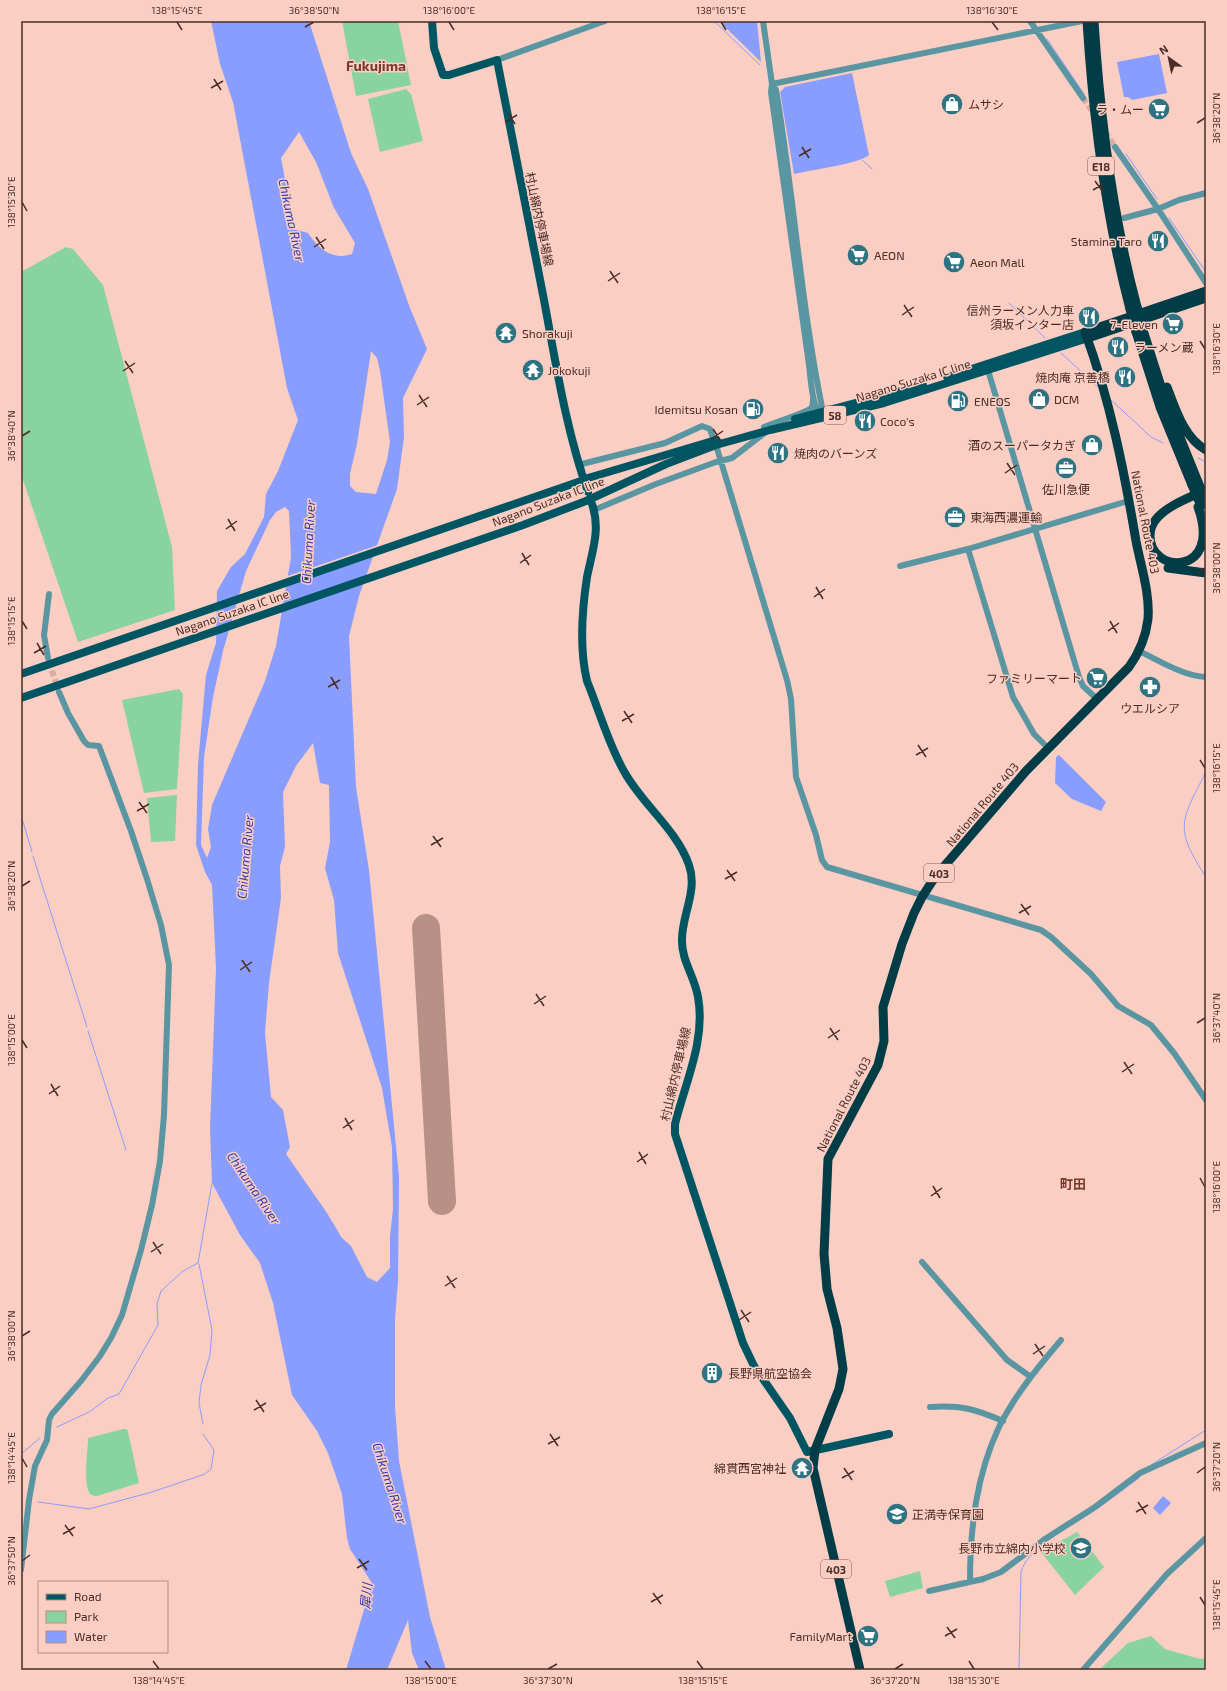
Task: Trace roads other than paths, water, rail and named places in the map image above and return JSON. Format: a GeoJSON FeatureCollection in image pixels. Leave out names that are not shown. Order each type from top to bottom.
{"type":"FeatureCollection","features":[{"type":"Feature","properties":{"kind":"highway","name":"E18"},"geometry":{"type":"LineString","coordinates":[[1087,21],[1098,151],[1112,234],[1133,308],[1196,484]]}},
{"type":"Feature","properties":{"kind":"highway","name":"E18"},"geometry":{"type":"LineString","coordinates":[[1094,21],[1101,111],[1109,173],[1133,308]]}},
{"type":"Feature","properties":{"kind":"highway"},"geometry":{"type":"LineString","coordinates":[[1087,335],[1206,291]]}},
{"type":"Feature","properties":{"kind":"highway"},"geometry":{"type":"LineString","coordinates":[[1087,335],[1206,298]]}},
{"type":"Feature","properties":{"kind":"highway","name":"E18"},"geometry":{"type":"LineString","coordinates":[[1141,331],[1160,407],[1196,484]]}},
{"type":"Feature","properties":{"kind":"highway"},"geometry":{"type":"LineString","coordinates":[[1141,331],[1183,424],[1192,438],[1206,450]]}},
{"type":"Feature","properties":{"kind":"highway","name":"National Route 403"},"geometry":{"type":"LineString","coordinates":[[860,1670],[814,1474],[813,1460],[815,1450],[839,1389],[843,1369],[838,1328],[827,1289],[824,1254],[828,1158],[878,1065],[884,1041],[883,1014],[886,996],[902,944],[922,897],[935,877],[1026,771],[1129,667],[1139,651],[1148,618],[1146,592],[1113,421],[1087,335]]}},
{"type":"Feature","properties":{"kind":"highway"},"geometry":{"type":"LineString","coordinates":[[1206,516],[1196,484],[1159,509],[1150,519],[1145,535],[1148,552],[1159,564],[1171,568],[1206,573]]}},
{"type":"Feature","properties":{"kind":"highway"},"geometry":{"type":"LineString","coordinates":[[1202,504],[1204,532],[1202,545],[1196,554],[1187,561],[1176,563],[1160,557],[1154,550],[1150,539],[1155,521],[1169,509],[1206,489]]}},
{"type":"Feature","properties":{"kind":"main road"},"geometry":{"type":"LineString","coordinates":[[432,21],[434,48],[443,75],[448,75],[497,60]]}},
{"type":"Feature","properties":{"kind":"main road","name":"村山綿内停車場線"},"geometry":{"type":"LineString","coordinates":[[497,60],[519,177],[578,465],[588,492]]}},
{"type":"Feature","properties":{"kind":"main road","name":"Nagano Suzaka IC line"},"geometry":{"type":"LineString","coordinates":[[820,415],[884,403],[988,370],[1087,335]]}},
{"type":"Feature","properties":{"kind":"main road","name":"Nagano Suzaka IC line"},"geometry":{"type":"LineString","coordinates":[[21,674],[69,656],[584,479],[820,415],[921,386],[1087,335]]}},
{"type":"Feature","properties":{"kind":"main road","name":"Nagano Suzaka IC line"},"geometry":{"type":"LineString","coordinates":[[21,698],[523,525],[586,501],[715,443]]}},
{"type":"Feature","properties":{"kind":"main road","name":"村山綿内停車場線"},"geometry":{"type":"LineString","coordinates":[[593,507],[597,532],[587,578],[582,632],[584,667],[587,681],[625,773],[682,850],[690,866],[691,877],[689,905],[682,934],[682,946],[698,996],[700,1016],[693,1060],[674,1124],[675,1134],[748,1356],[790,1418],[807,1452],[815,1450]]}},
{"type":"Feature","properties":{"kind":"main road"},"geometry":{"type":"LineString","coordinates":[[815,1450],[889,1434]]}},
{"type":"Feature","properties":{"kind":"street"},"geometry":{"type":"LineString","coordinates":[[497,60],[605,21]]}},
{"type":"Feature","properties":{"kind":"street"},"geometry":{"type":"LineString","coordinates":[[763,21],[772,84],[771,92],[779,154],[814,396],[820,415]]}},
{"type":"Feature","properties":{"kind":"street"},"geometry":{"type":"LineString","coordinates":[[1030,21],[1083,98]]}},
{"type":"Feature","properties":{"kind":"street"},"geometry":{"type":"LineString","coordinates":[[772,84],[1082,21]]}},
{"type":"Feature","properties":{"kind":"street"},"geometry":{"type":"LineString","coordinates":[[772,84],[776,90],[786,148],[820,415]]}},
{"type":"Feature","properties":{"kind":"street"},"geometry":{"type":"LineString","coordinates":[[1116,147],[1158,208],[1206,284]]}},
{"type":"Feature","properties":{"kind":"street"},"geometry":{"type":"LineString","coordinates":[[1124,218],[1206,193]]}},
{"type":"Feature","properties":{"kind":"street"},"geometry":{"type":"LineString","coordinates":[[988,370],[1036,528],[1078,677],[1083,686],[1097,699]]}},
{"type":"Feature","properties":{"kind":"street"},"geometry":{"type":"LineString","coordinates":[[593,507],[740,454],[767,429],[781,419],[808,411],[813,405],[814,396]]}},
{"type":"Feature","properties":{"kind":"street"},"geometry":{"type":"LineString","coordinates":[[578,465],[665,443],[702,426],[710,429],[787,680],[791,698],[796,777],[816,835],[822,860],[827,867],[922,897],[1036,928],[1051,937],[1091,974],[1118,1006],[1151,1025],[1174,1053],[1206,1100]]}},
{"type":"Feature","properties":{"kind":"street"},"geometry":{"type":"LineString","coordinates":[[900,566],[968,549],[1128,500]]}},
{"type":"Feature","properties":{"kind":"street"},"geometry":{"type":"LineString","coordinates":[[968,549],[1013,698],[1034,734],[1048,748]]}},
{"type":"Feature","properties":{"kind":"street"},"geometry":{"type":"LineString","coordinates":[[48,658],[44,635],[49,594]]}},
{"type":"Feature","properties":{"kind":"street"},"geometry":{"type":"LineString","coordinates":[[1139,651],[1197,677],[1206,677]]}},
{"type":"Feature","properties":{"kind":"street"},"geometry":{"type":"LineString","coordinates":[[21,1570],[28,1500],[35,1466],[47,1440],[49,1420],[52,1414],[81,1381],[111,1338],[122,1315],[141,1250],[160,1161],[168,1023],[169,965],[161,925],[131,831],[99,746],[88,745],[84,741],[70,717],[59,692]]}},
{"type":"Feature","properties":{"kind":"street"},"geometry":{"type":"LineString","coordinates":[[922,1262],[1007,1360],[1030,1377]]}},
{"type":"Feature","properties":{"kind":"street"},"geometry":{"type":"LineString","coordinates":[[970,1582],[972,1530],[980,1482],[1003,1421],[1030,1377],[1061,1340]]}},
{"type":"Feature","properties":{"kind":"street"},"geometry":{"type":"LineString","coordinates":[[930,1407],[949,1406],[974,1408],[1003,1421]]}},
{"type":"Feature","properties":{"kind":"street"},"geometry":{"type":"LineString","coordinates":[[929,1591],[983,1579],[1010,1567],[1045,1540],[1095,1507],[1140,1473],[1206,1443]]}},
{"type":"Feature","properties":{"kind":"street"},"geometry":{"type":"LineString","coordinates":[[1083,1670],[1166,1574],[1206,1538]]}},
{"type":"Feature","properties":{"kind":"water","name":"Chikuma River"},"geometry":{"type":"Polygon","coordinates":[[[211,21],[309,21],[351,153],[368,189],[410,308],[427,349],[403,398],[404,437],[397,489],[359,596],[349,636],[356,787],[369,870],[399,1177],[398,1281],[395,1319],[395,1406],[399,1461],[430,1617],[446,1670],[419,1670],[412,1653],[408,1620],[387,1670],[346,1670],[372,1583],[350,1549],[347,1538],[342,1494],[328,1453],[317,1431],[292,1395],[273,1303],[260,1263],[240,1235],[212,1183],[210,1129],[216,968],[212,885],[205,872],[196,845],[198,764],[206,675],[216,643],[217,591],[231,567],[245,554],[264,517],[266,494],[278,471],[298,420],[287,388],[233,102],[220,64],[211,21]],[[299,132],[281,158],[289,200],[288,210],[293,229],[308,233],[316,244],[326,252],[338,256],[352,254],[355,243],[334,208],[316,162],[299,132]],[[371,351],[357,444],[350,474],[350,486],[356,492],[376,494],[387,460],[390,442],[380,371],[377,358],[371,351]],[[285,507],[276,512],[270,520],[246,571],[223,651],[213,697],[204,757],[201,845],[207,858],[211,847],[208,829],[212,805],[265,681],[276,646],[291,557],[289,511],[285,507]],[[313,743],[296,766],[283,792],[285,847],[280,866],[281,898],[269,983],[265,1033],[271,1097],[283,1110],[290,1147],[286,1154],[327,1213],[342,1238],[351,1246],[367,1277],[377,1282],[390,1268],[390,1236],[393,1209],[392,1147],[382,1088],[338,953],[334,900],[325,868],[330,842],[329,785],[320,783],[313,743]]]}},
{"type":"Feature","properties":{"kind":"water"},"geometry":{"type":"Polygon","coordinates":[[[723,21],[757,21],[761,62],[722,24],[723,21]]]}},
{"type":"Feature","properties":{"kind":"water"},"geometry":{"type":"Polygon","coordinates":[[[1159,54],[1167,93],[1132,100],[1128,97],[1124,97],[1117,62],[1159,54]]]}},
{"type":"Feature","properties":{"kind":"water"},"geometry":{"type":"Polygon","coordinates":[[[852,73],[869,155],[845,164],[794,174],[780,92],[785,87],[852,73]]]}},
{"type":"Feature","properties":{"kind":"water"},"geometry":{"type":"Polygon","coordinates":[[[1059,755],[1106,802],[1101,811],[1072,799],[1055,783],[1056,757],[1059,755]]]}},
{"type":"Feature","properties":{"kind":"water"},"geometry":{"type":"Polygon","coordinates":[[[1163,1496],[1171,1503],[1160,1515],[1153,1508],[1163,1496]]]}},
{"type":"Feature","properties":{"kind":"waterway"},"geometry":{"type":"LineString","coordinates":[[714,21],[760,65]]}},
{"type":"Feature","properties":{"kind":"waterway"},"geometry":{"type":"LineString","coordinates":[[1047,39],[1084,94]]}},
{"type":"Feature","properties":{"kind":"waterway"},"geometry":{"type":"LineString","coordinates":[[1126,154],[1157,199]]}},
{"type":"Feature","properties":{"kind":"waterway"},"geometry":{"type":"LineString","coordinates":[[862,160],[872,169]]}},
{"type":"Feature","properties":{"kind":"waterway"},"geometry":{"type":"LineString","coordinates":[[1169,218],[1206,272]]}},
{"type":"Feature","properties":{"kind":"waterway"},"geometry":{"type":"LineString","coordinates":[[1009,303],[1045,338]]}},
{"type":"Feature","properties":{"kind":"waterway"},"geometry":{"type":"LineString","coordinates":[[1061,353],[1098,387]]}},
{"type":"Feature","properties":{"kind":"waterway"},"geometry":{"type":"LineString","coordinates":[[1111,400],[1151,437],[1163,443]]}},
{"type":"Feature","properties":{"kind":"waterway"},"geometry":{"type":"LineString","coordinates":[[1198,458],[1206,462]]}},
{"type":"Feature","properties":{"kind":"waterway"},"geometry":{"type":"LineString","coordinates":[[1206,772],[1186,814],[1184,825],[1185,835],[1189,847],[1206,877]]}},
{"type":"Feature","properties":{"kind":"waterway"},"geometry":{"type":"LineString","coordinates":[[21,815],[32,852]]}},
{"type":"Feature","properties":{"kind":"waterway"},"geometry":{"type":"LineString","coordinates":[[33,856],[87,1027]]}},
{"type":"Feature","properties":{"kind":"waterway"},"geometry":{"type":"LineString","coordinates":[[88,1031],[126,1150]]}},
{"type":"Feature","properties":{"kind":"waterway"},"geometry":{"type":"LineString","coordinates":[[57,1427],[89,1412],[108,1398],[119,1394],[158,1325],[157,1304],[161,1291],[183,1271],[198,1263],[212,1183]]}},
{"type":"Feature","properties":{"kind":"waterway"},"geometry":{"type":"LineString","coordinates":[[199,1264],[212,1330],[210,1355],[201,1385],[199,1403],[203,1424]]}},
{"type":"Feature","properties":{"kind":"waterway"},"geometry":{"type":"LineString","coordinates":[[1151,1465],[1206,1430]]}},
{"type":"Feature","properties":{"kind":"waterway"},"geometry":{"type":"LineString","coordinates":[[38,1502],[89,1509],[152,1492],[205,1474],[211,1469],[214,1450],[203,1434]]}},
{"type":"Feature","properties":{"kind":"waterway"},"geometry":{"type":"LineString","coordinates":[[21,1454],[40,1438]]}},
{"type":"Feature","properties":{"kind":"waterway"},"geometry":{"type":"LineString","coordinates":[[1097,1509],[1139,1478]]}},
{"type":"Feature","properties":{"kind":"waterway"},"geometry":{"type":"LineString","coordinates":[[1019,1670],[1021,1572],[1025,1563],[1041,1546],[1063,1530],[1094,1511]]}},
{"type":"Feature","properties":{"kind":"tunnel"},"geometry":{"type":"LineString","coordinates":[[1083,98],[1094,114]]}},
{"type":"Feature","properties":{"kind":"tunnel"},"geometry":{"type":"LineString","coordinates":[[1105,132],[1115,147]]}},
{"type":"Feature","properties":{"kind":"tunnel"},"geometry":{"type":"LineString","coordinates":[[49,662],[58,689]]}},
{"type":"Feature","properties":{"kind":"place","name":"ムサシ"},"geometry":{"type":"Point","coordinates":[952,104]}},
{"type":"Feature","properties":{"kind":"place","name":"ラ・ムー"},"geometry":{"type":"Point","coordinates":[1159,109]}},
{"type":"Feature","properties":{"kind":"place","name":"Stamina Taro"},"geometry":{"type":"Point","coordinates":[1158,241]}},
{"type":"Feature","properties":{"kind":"place","name":"AEON"},"geometry":{"type":"Point","coordinates":[858,255]}},
{"type":"Feature","properties":{"kind":"place","name":"Aeon Mall"},"geometry":{"type":"Point","coordinates":[954,262]}},
{"type":"Feature","properties":{"kind":"place","name":"信州ラーメン人力車 須坂インター店"},"geometry":{"type":"Point","coordinates":[1089,317]}},
{"type":"Feature","properties":{"kind":"place","name":"7-Eleven"},"geometry":{"type":"Point","coordinates":[1173,324]}},
{"type":"Feature","properties":{"kind":"place","name":"Shorakuji"},"geometry":{"type":"Point","coordinates":[506,333]}},
{"type":"Feature","properties":{"kind":"place","name":"ラーメン蔵"},"geometry":{"type":"Point","coordinates":[1118,347]}},
{"type":"Feature","properties":{"kind":"place","name":"Jokokuji"},"geometry":{"type":"Point","coordinates":[533,370]}},
{"type":"Feature","properties":{"kind":"place","name":"焼肉庵 京善橋"},"geometry":{"type":"Point","coordinates":[1125,377]}},
{"type":"Feature","properties":{"kind":"place","name":"DCM"},"geometry":{"type":"Point","coordinates":[1039,399]}},
{"type":"Feature","properties":{"kind":"place","name":"ENEOS"},"geometry":{"type":"Point","coordinates":[958,401]}},
{"type":"Feature","properties":{"kind":"place","name":"Idemitsu Kosan"},"geometry":{"type":"Point","coordinates":[753,409]}},
{"type":"Feature","properties":{"kind":"place","name":"Coco's"},"geometry":{"type":"Point","coordinates":[865,421]}},
{"type":"Feature","properties":{"kind":"place","name":"酒のスーパータカぎ"},"geometry":{"type":"Point","coordinates":[1092,445]}},
{"type":"Feature","properties":{"kind":"place","name":"焼肉のバーンズ"},"geometry":{"type":"Point","coordinates":[778,453]}},
{"type":"Feature","properties":{"kind":"place","name":"佐川急便"},"geometry":{"type":"Point","coordinates":[1066,468]}},
{"type":"Feature","properties":{"kind":"place","name":"東海西濃運輸"},"geometry":{"type":"Point","coordinates":[955,517]}},
{"type":"Feature","properties":{"kind":"place","name":"ファミリーマート"},"geometry":{"type":"Point","coordinates":[1097,678]}},
{"type":"Feature","properties":{"kind":"place","name":"ウエルシア"},"geometry":{"type":"Point","coordinates":[1150,687]}},
{"type":"Feature","properties":{"kind":"place","name":"長野県航空協会"},"geometry":{"type":"Point","coordinates":[712,1373]}},
{"type":"Feature","properties":{"kind":"place","name":"綿貫西宮神社"},"geometry":{"type":"Point","coordinates":[802,1468]}},
{"type":"Feature","properties":{"kind":"place","name":"正満寺保育園"},"geometry":{"type":"Point","coordinates":[897,1514]}},
{"type":"Feature","properties":{"kind":"place","name":"長野市立綿内小学校"},"geometry":{"type":"Point","coordinates":[1081,1548]}},
{"type":"Feature","properties":{"kind":"place","name":"FamilyMart"},"geometry":{"type":"Point","coordinates":[868,1636]}},
{"type":"Feature","properties":{"kind":"district","name":"Fukujima"},"geometry":{"type":"Point","coordinates":[376,65]}},
{"type":"Feature","properties":{"kind":"district","name":"町田"},"geometry":{"type":"Point","coordinates":[1073,1184]}},
{"type":"Feature","properties":{"kind":"water label","name":"犀川"},"geometry":{"type":"Point","coordinates":[366,1596]}}]}
